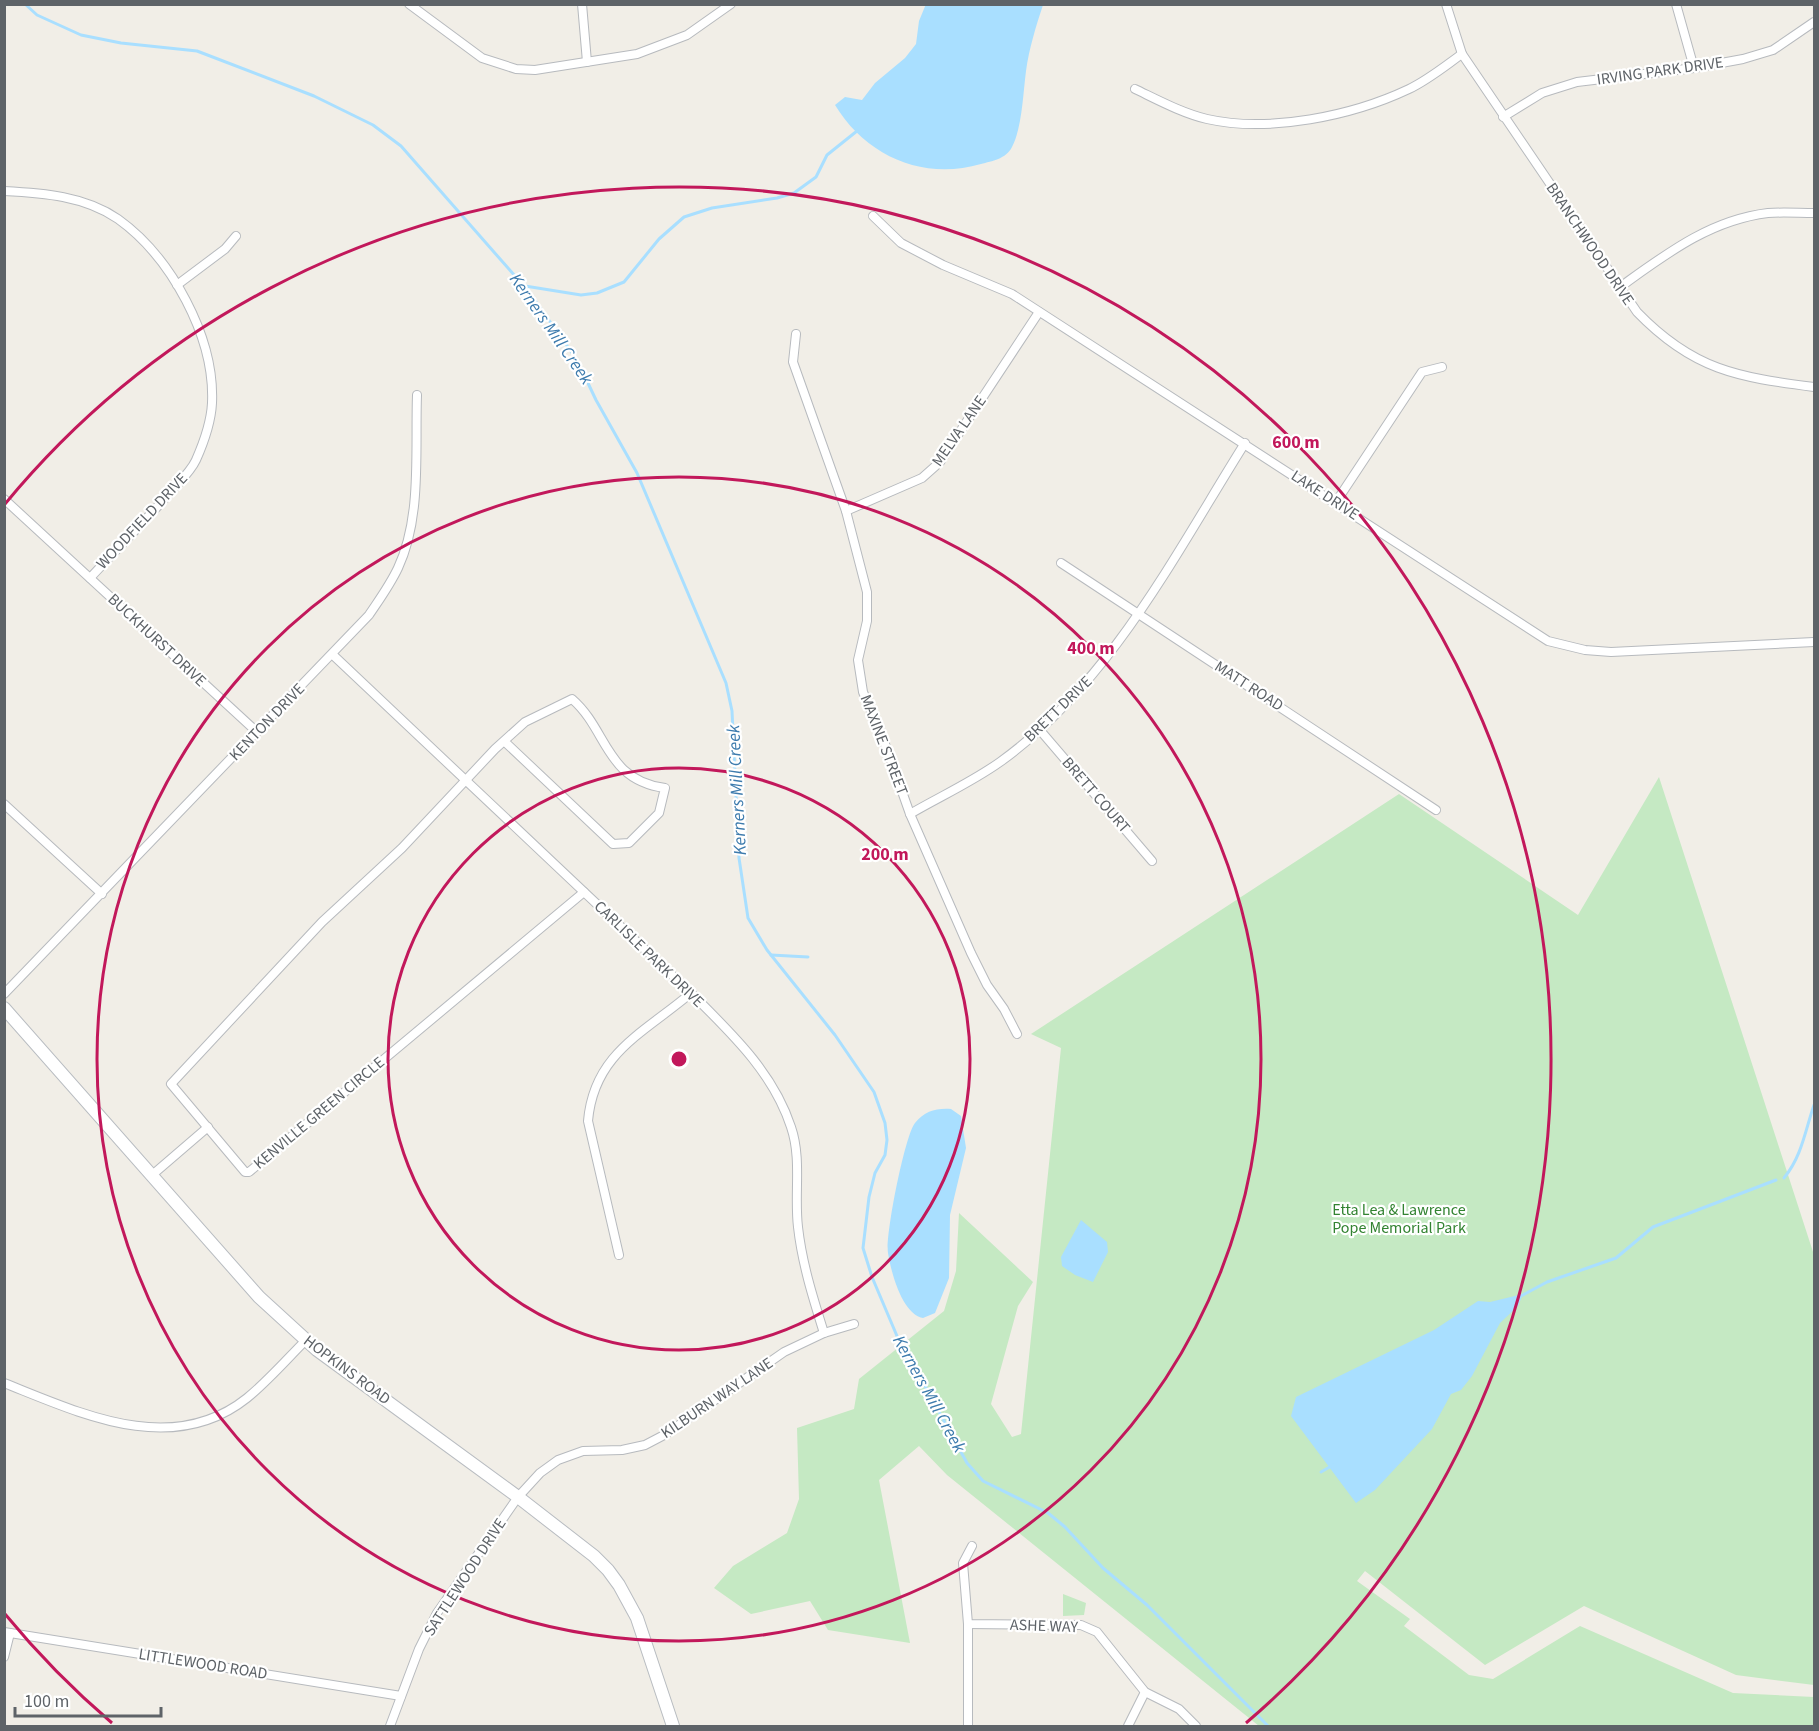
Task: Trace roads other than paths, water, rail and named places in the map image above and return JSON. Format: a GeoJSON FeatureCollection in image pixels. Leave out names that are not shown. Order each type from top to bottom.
{"type":"FeatureCollection","features":[{"type":"Feature","properties":{"kind":"main road","name":"HOPKINS ROAD"},"geometry":{"type":"LineString","coordinates":[[4,1008],[259,1297],[306,1340],[594,1556],[619,1585],[637,1618],[674,1726]]}},
{"type":"Feature","properties":{"kind":"street"},"geometry":{"type":"LineString","coordinates":[[409,4],[468,50],[498,64],[535,70],[637,54],[687,34],[731,4]]}},
{"type":"Feature","properties":{"kind":"street"},"geometry":{"type":"LineString","coordinates":[[582,4],[587,62]]}},
{"type":"Feature","properties":{"kind":"street","name":"BRANCHWOOD DRIVE"},"geometry":{"type":"LineString","coordinates":[[1446,4],[1462,54],[1637,312],[1655,331],[1703,363],[1737,374],[1815,387]]}},
{"type":"Feature","properties":{"kind":"street"},"geometry":{"type":"LineString","coordinates":[[1676,4],[1694,68]]}},
{"type":"Feature","properties":{"kind":"street","name":"IRVING PARK DRIVE"},"geometry":{"type":"LineString","coordinates":[[1503,117],[1542,93],[1577,82],[1694,68],[1743,59],[1773,50],[1815,22]]}},
{"type":"Feature","properties":{"kind":"street"},"geometry":{"type":"LineString","coordinates":[[1135,89],[1207,119],[1247,123],[1287,122],[1335,114],[1386,99],[1430,77],[1462,54]]}},
{"type":"Feature","properties":{"kind":"street","name":"WOODFIELD DRIVE"},"geometry":{"type":"LineString","coordinates":[[4,191],[45,193],[96,207],[110,215],[158,256],[177,285],[207,353],[212,402],[207,432],[191,469],[90,578]]}},
{"type":"Feature","properties":{"kind":"street"},"geometry":{"type":"LineString","coordinates":[[1620,287],[1672,249],[1713,227],[1768,213],[1815,213]]}},
{"type":"Feature","properties":{"kind":"street","name":"LAKE DRIVE"},"geometry":{"type":"LineString","coordinates":[[873,216],[901,243],[943,265],[1012,294],[1336,501],[1548,640],[1585,650],[1611,652],[1815,642]]}},
{"type":"Feature","properties":{"kind":"street"},"geometry":{"type":"LineString","coordinates":[[177,285],[225,249],[236,236]]}},
{"type":"Feature","properties":{"kind":"street","name":"MELVA LANE"},"geometry":{"type":"LineString","coordinates":[[846,511],[922,478],[940,462],[1039,312]]}},
{"type":"Feature","properties":{"kind":"street","name":"MAXINE STREET"},"geometry":{"type":"LineString","coordinates":[[796,334],[793,363],[846,511],[867,592],[867,621],[858,660],[863,692],[887,749],[910,814],[971,953],[1017,1035]]}},
{"type":"Feature","properties":{"kind":"street"},"geometry":{"type":"LineString","coordinates":[[1336,501],[1422,372],[1442,367]]}},
{"type":"Feature","properties":{"kind":"street","name":"KENTON DRIVE"},"geometry":{"type":"LineString","coordinates":[[4,994],[333,655],[369,615],[398,568],[408,538],[412,515],[417,395]]}},
{"type":"Feature","properties":{"kind":"street","name":"BRETT DRIVE"},"geometry":{"type":"LineString","coordinates":[[910,814],[1000,762],[1039,729],[1103,664],[1138,613],[1245,443]]}},
{"type":"Feature","properties":{"kind":"street","name":"BUCKHURST DRIVE"},"geometry":{"type":"LineString","coordinates":[[4,499],[257,732]]}},
{"type":"Feature","properties":{"kind":"street","name":"MATT ROAD"},"geometry":{"type":"LineString","coordinates":[[1061,562],[1436,810]]}},
{"type":"Feature","properties":{"kind":"street","name":"CARLISLE PARK DRIVE"},"geometry":{"type":"LineString","coordinates":[[333,655],[691,993],[744,1046],[770,1082],[784,1107],[792,1130],[797,1158],[796,1194],[802,1251],[807,1277],[825,1333]]}},
{"type":"Feature","properties":{"kind":"street"},"geometry":{"type":"LineString","coordinates":[[466,781],[504,741],[525,722],[572,699],[585,711],[597,736],[614,761],[636,780],[664,788],[659,813],[629,843],[613,844],[504,741]]}},
{"type":"Feature","properties":{"kind":"street","name":"BRETT COURT"},"geometry":{"type":"LineString","coordinates":[[1039,729],[1152,861]]}},
{"type":"Feature","properties":{"kind":"street","name":"KENVILLE GREEN CIRCLE"},"geometry":{"type":"LineString","coordinates":[[466,781],[402,848],[322,922],[172,1081],[171,1084],[246,1172],[249,1172],[584,892]]}},
{"type":"Feature","properties":{"kind":"street"},"geometry":{"type":"LineString","coordinates":[[4,804],[102,894]]}},
{"type":"Feature","properties":{"kind":"street"},"geometry":{"type":"LineString","coordinates":[[619,1255],[588,1121],[590,1100],[606,1065],[623,1047],[691,993]]}},
{"type":"Feature","properties":{"kind":"street"},"geometry":{"type":"LineString","coordinates":[[151,1176],[208,1127]]}},
{"type":"Feature","properties":{"kind":"street","name":"KILBURN WAY LANE"},"geometry":{"type":"LineString","coordinates":[[518,1497],[540,1473],[558,1460],[583,1451],[622,1450],[645,1445],[666,1434],[784,1352],[825,1333],[854,1323]]}},
{"type":"Feature","properties":{"kind":"street"},"geometry":{"type":"LineString","coordinates":[[4,1383],[92,1418],[116,1424],[161,1428],[202,1420],[247,1399],[306,1340]]}},
{"type":"Feature","properties":{"kind":"street","name":"SATTLEWOOD DRIVE"},"geometry":{"type":"LineString","coordinates":[[390,1726],[437,1613],[518,1497]]}},
{"type":"Feature","properties":{"kind":"street"},"geometry":{"type":"LineString","coordinates":[[968,1726],[968,1624],[963,1563],[972,1546]]}},
{"type":"Feature","properties":{"kind":"street","name":"ASHE WAY"},"geometry":{"type":"LineString","coordinates":[[968,1624],[1081,1625],[1097,1632],[1145,1692],[1179,1709],[1196,1726]]}},
{"type":"Feature","properties":{"kind":"street"},"geometry":{"type":"LineString","coordinates":[[4,1658],[7,1632]]}},
{"type":"Feature","properties":{"kind":"street","name":"LITTLEWOOD ROAD"},"geometry":{"type":"LineString","coordinates":[[7,1632],[401,1696]]}},
{"type":"Feature","properties":{"kind":"street"},"geometry":{"type":"LineString","coordinates":[[1128,1726],[1145,1692]]}},
{"type":"Feature","properties":{"kind":"water"},"geometry":{"type":"Polygon","coordinates":[[[926,4],[1043,5],[1029,54],[1018,130],[1012,147],[998,159],[959,168],[938,169],[898,160],[880,151],[863,138],[835,105],[845,97],[862,100],[875,83],[905,58],[916,44],[919,21],[926,4]]]}},
{"type":"Feature","properties":{"kind":"water"},"geometry":{"type":"Polygon","coordinates":[[[951,1109],[961,1116],[966,1148],[950,1215],[949,1278],[935,1313],[923,1318],[909,1309],[895,1281],[888,1253],[890,1227],[901,1165],[915,1123],[931,1111],[951,1109]]]}},
{"type":"Feature","properties":{"kind":"water"},"geometry":{"type":"Polygon","coordinates":[[[1081,1220],[1107,1242],[1108,1252],[1093,1282],[1075,1275],[1062,1266],[1061,1257],[1081,1220]]]}},
{"type":"Feature","properties":{"kind":"water"},"geometry":{"type":"Polygon","coordinates":[[[1523,1294],[1518,1306],[1500,1323],[1472,1376],[1461,1390],[1451,1394],[1432,1429],[1375,1490],[1356,1503],[1291,1416],[1296,1397],[1434,1330],[1478,1301],[1490,1302],[1523,1294]]]}},
{"type":"Feature","properties":{"kind":"waterway","name":"Kerners Mill Creek"},"geometry":{"type":"LineString","coordinates":[[25,4],[37,15],[81,35],[121,43],[197,51],[314,96],[373,125],[401,146],[529,292],[577,360],[596,400],[637,473],[726,683],[732,711],[739,858],[748,918],[767,950],[835,1035],[874,1092],[885,1123],[887,1140],[885,1155],[875,1173],[869,1197],[863,1248],[872,1277],[908,1362],[920,1377],[967,1463],[983,1481],[1048,1513],[1065,1527],[1103,1568],[1147,1605],[1268,1726]]}},
{"type":"Feature","properties":{"kind":"waterway"},"geometry":{"type":"LineString","coordinates":[[525,286],[581,295],[597,293],[624,282],[659,239],[684,217],[712,208],[777,198],[794,193],[816,177],[827,155],[857,131]]}},
{"type":"Feature","properties":{"kind":"waterway"},"geometry":{"type":"LineString","coordinates":[[771,955],[808,957]]}},
{"type":"Feature","properties":{"kind":"waterway"},"geometry":{"type":"LineString","coordinates":[[1784,1178],[1799,1152],[1814,1105]]}},
{"type":"Feature","properties":{"kind":"waterway"},"geometry":{"type":"LineString","coordinates":[[1521,1296],[1547,1282],[1616,1258],[1653,1227],[1776,1180]]}},
{"type":"Feature","properties":{"kind":"waterway"},"geometry":{"type":"LineString","coordinates":[[1321,1472],[1333,1465]]}},
{"type":"Feature","properties":{"kind":"park label","name":"Etta Lea & Lawrence Pope Memorial Park"},"geometry":{"type":"Point","coordinates":[1399,1219]}}]}
